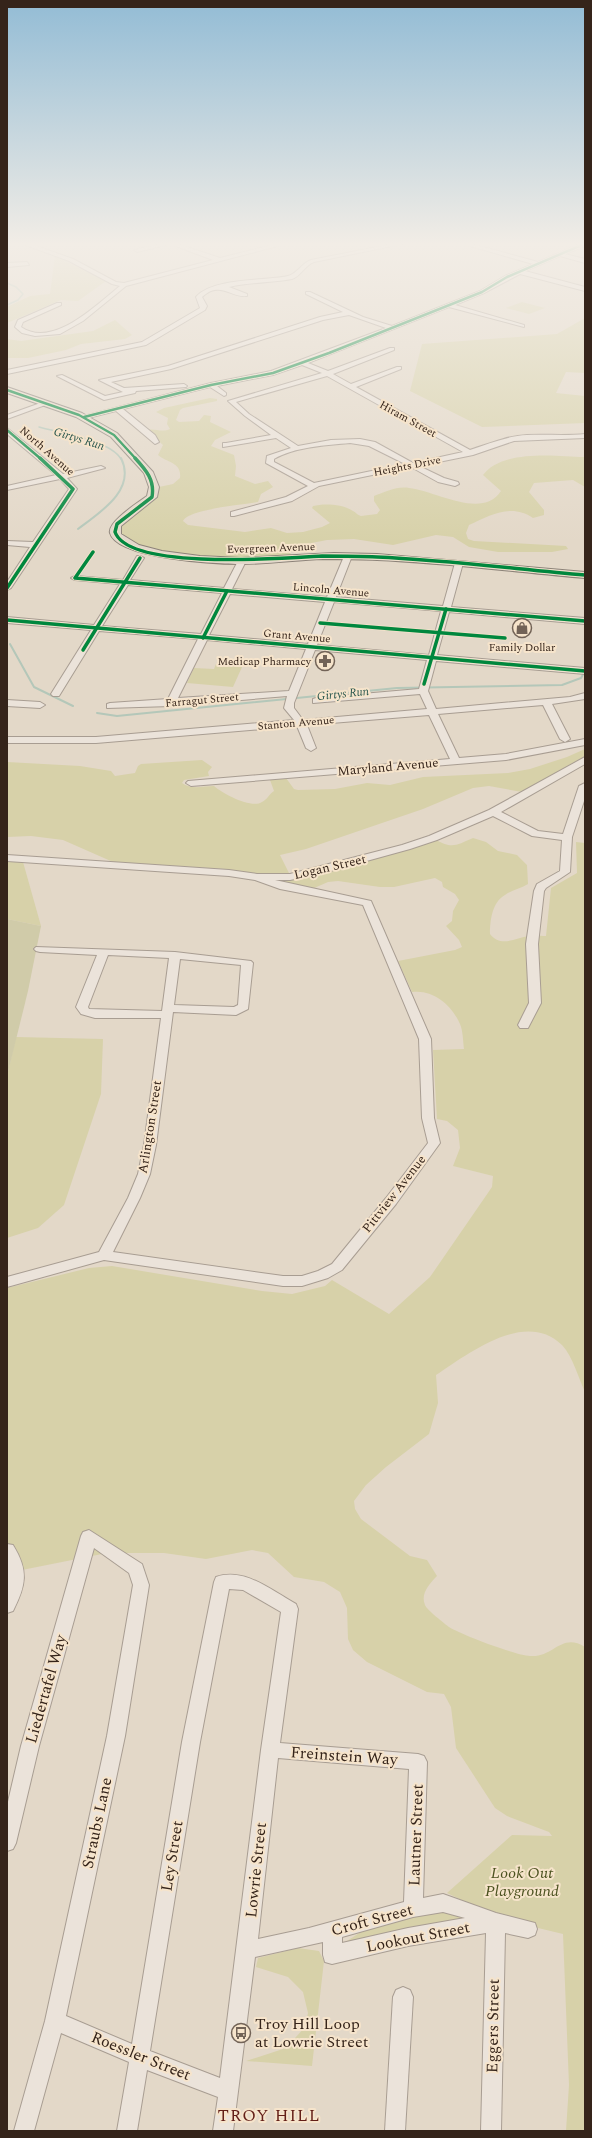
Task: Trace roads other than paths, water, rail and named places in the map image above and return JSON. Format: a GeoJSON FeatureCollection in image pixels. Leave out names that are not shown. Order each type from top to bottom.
{"type":"FeatureCollection","features":[{"type":"Feature","properties":{"kind":"main road","name":"Evergreen Avenue"},"geometry":{"type":"LineString","coordinates":[[7,390],[84,417],[121,441],[145,467],[154,487],[152,497],[117,524],[114,529],[118,537],[133,546],[190,558],[242,561],[348,556],[459,563],[585,575]]}},
{"type":"Feature","properties":{"kind":"street"},"geometry":{"type":"LineString","coordinates":[[7,372],[140,344]]}},
{"type":"Feature","properties":{"kind":"street"},"geometry":{"type":"LineString","coordinates":[[224,394],[208,386],[123,390],[103,381],[169,368],[243,344]]}},
{"type":"Feature","properties":{"kind":"street"},"geometry":{"type":"LineString","coordinates":[[84,417],[208,386],[265,375],[303,363],[351,344]]}},
{"type":"Feature","properties":{"kind":"street"},"geometry":{"type":"LineString","coordinates":[[297,449],[277,436],[231,401],[286,385],[329,375],[368,362],[392,349]]}},
{"type":"Feature","properties":{"kind":"street","name":"Hiram Street"},"geometry":{"type":"LineString","coordinates":[[303,363],[329,375],[470,453]]}},
{"type":"Feature","properties":{"kind":"street"},"geometry":{"type":"LineString","coordinates":[[349,387],[399,368]]}},
{"type":"Feature","properties":{"kind":"street"},"geometry":{"type":"LineString","coordinates":[[60,376],[104,398],[120,396],[139,389]]}},
{"type":"Feature","properties":{"kind":"street"},"geometry":{"type":"LineString","coordinates":[[150,400],[159,407]]}},
{"type":"Feature","properties":{"kind":"street"},"geometry":{"type":"LineString","coordinates":[[7,417],[46,403]]}},
{"type":"Feature","properties":{"kind":"street"},"geometry":{"type":"LineString","coordinates":[[118,408],[152,437],[155,442]]}},
{"type":"Feature","properties":{"kind":"street"},"geometry":{"type":"LineString","coordinates":[[7,411],[16,414]]}},
{"type":"Feature","properties":{"kind":"street","name":"North Avenue"},"geometry":{"type":"LineString","coordinates":[[7,430],[72,487]]}},
{"type":"Feature","properties":{"kind":"street"},"geometry":{"type":"LineString","coordinates":[[226,445],[277,436]]}},
{"type":"Feature","properties":{"kind":"street","name":"Heights Drive"},"geometry":{"type":"LineString","coordinates":[[234,514],[289,499],[313,485],[470,453],[520,438],[569,438],[585,436]]}},
{"type":"Feature","properties":{"kind":"street"},"geometry":{"type":"LineString","coordinates":[[569,438],[585,439]]}},
{"type":"Feature","properties":{"kind":"street"},"geometry":{"type":"LineString","coordinates":[[313,485],[273,465],[269,460],[276,454],[297,449],[340,441],[361,441],[372,444],[441,480],[455,484]]}},
{"type":"Feature","properties":{"kind":"street"},"geometry":{"type":"LineString","coordinates":[[7,488],[101,468]]}},
{"type":"Feature","properties":{"kind":"street","name":"North Avenue"},"geometry":{"type":"LineString","coordinates":[[7,588],[72,491],[72,487],[85,471]]}},
{"type":"Feature","properties":{"kind":"street"},"geometry":{"type":"LineString","coordinates":[[7,542],[36,545]]}},
{"type":"Feature","properties":{"kind":"street"},"geometry":{"type":"LineString","coordinates":[[311,748],[301,723],[289,708],[310,647],[348,556]]}},
{"type":"Feature","properties":{"kind":"street"},"geometry":{"type":"LineString","coordinates":[[56,694],[140,558]]}},
{"type":"Feature","properties":{"kind":"street"},"geometry":{"type":"LineString","coordinates":[[171,703],[242,561]]}},
{"type":"Feature","properties":{"kind":"street"},"geometry":{"type":"LineString","coordinates":[[456,761],[423,688],[459,563]]}},
{"type":"Feature","properties":{"kind":"street"},"geometry":{"type":"LineString","coordinates":[[7,573],[16,574]]}},
{"type":"Feature","properties":{"kind":"street","name":"Lincoln Avenue"},"geometry":{"type":"LineString","coordinates":[[75,578],[585,621]]}},
{"type":"Feature","properties":{"kind":"street","name":"Grant Avenue"},"geometry":{"type":"LineString","coordinates":[[7,620],[585,671]]}},
{"type":"Feature","properties":{"kind":"street"},"geometry":{"type":"LineString","coordinates":[[316,701],[423,688]]}},
{"type":"Feature","properties":{"kind":"street","name":"Farragut Street"},"geometry":{"type":"LineString","coordinates":[[110,706],[292,696]]}},
{"type":"Feature","properties":{"kind":"street","name":"Stanton Avenue"},"geometry":{"type":"LineString","coordinates":[[7,740],[96,740],[570,700],[585,696]]}},
{"type":"Feature","properties":{"kind":"street"},"geometry":{"type":"LineString","coordinates":[[546,702],[565,738]]}},
{"type":"Feature","properties":{"kind":"street"},"geometry":{"type":"LineString","coordinates":[[7,703],[40,705]]}},
{"type":"Feature","properties":{"kind":"street","name":"Maryland Avenue"},"geometry":{"type":"LineString","coordinates":[[191,784],[506,757],[585,742]]}},
{"type":"Feature","properties":{"kind":"street","name":"Logan Street"},"geometry":{"type":"LineString","coordinates":[[7,858],[229,873],[257,877],[290,876],[330,869],[433,838],[493,812],[585,760]]}},
{"type":"Feature","properties":{"kind":"street"},"geometry":{"type":"LineString","coordinates":[[524,1025],[535,1003],[532,944],[539,891],[541,886],[566,872],[567,837],[584,786]]}},
{"type":"Feature","properties":{"kind":"street"},"geometry":{"type":"LineString","coordinates":[[493,812],[536,834],[567,837]]}},
{"type":"Feature","properties":{"kind":"street","name":"Pittview Avenue"},"geometry":{"type":"LineString","coordinates":[[7,1282],[104,1255],[282,1281],[302,1281],[323,1276],[337,1267],[391,1201],[434,1143],[428,1118],[425,1039],[367,903],[280,886],[257,877]]}},
{"type":"Feature","properties":{"kind":"street"},"geometry":{"type":"LineString","coordinates":[[40,949],[174,955],[247,963],[244,1007],[236,1011],[95,1014],[85,1012],[82,1007],[83,1002],[92,976],[104,952]]}},
{"type":"Feature","properties":{"kind":"street","name":"Arlington Street"},"geometry":{"type":"LineString","coordinates":[[104,1255],[134,1198],[144,1174],[150,1145],[174,955]]}},
{"type":"Feature","properties":{"kind":"street","name":"Liedertafel Way"},"geometry":{"type":"LineString","coordinates":[[7,1843],[30,1746],[89,1536]]}},
{"type":"Feature","properties":{"kind":"street","name":"Straubs Lane"},"geometry":{"type":"LineString","coordinates":[[24,2131],[55,2021],[116,1736],[141,1584],[136,1569],[89,1536]]}},
{"type":"Feature","properties":{"kind":"street"},"geometry":{"type":"LineString","coordinates":[[7,1550],[12,1558],[17,1573],[17,1587],[7,1606]]}},
{"type":"Feature","properties":{"kind":"street","name":"Lowrie Street"},"geometry":{"type":"LineString","coordinates":[[222,1582],[244,1583],[290,1609],[270,1750],[247,1950],[223,2131]]}},
{"type":"Feature","properties":{"kind":"street","name":"Ley Street"},"geometry":{"type":"LineString","coordinates":[[127,2131],[191,1742],[222,1582]]}},
{"type":"Feature","properties":{"kind":"street","name":"Freinstein Way"},"geometry":{"type":"LineString","coordinates":[[270,1750],[418,1762]]}},
{"type":"Feature","properties":{"kind":"street","name":"Lautner Street"},"geometry":{"type":"LineString","coordinates":[[413,1908],[418,1762]]}},
{"type":"Feature","properties":{"kind":"street","name":"Croft Street"},"geometry":{"type":"LineString","coordinates":[[247,1950],[333,1930],[413,1908],[443,1903],[464,1908],[496,1922]]}},
{"type":"Feature","properties":{"kind":"street","name":"Lookout Street"},"geometry":{"type":"LineString","coordinates":[[333,1930],[332,1955],[408,1937],[496,1922],[528,1929]]}},
{"type":"Feature","properties":{"kind":"street","name":"Eggers Street"},"geometry":{"type":"LineString","coordinates":[[490,2131],[496,1922]]}},
{"type":"Feature","properties":{"kind":"street"},"geometry":{"type":"LineString","coordinates":[[395,2131],[403,1997]]}},
{"type":"Feature","properties":{"kind":"street","name":"Roessler Street"},"geometry":{"type":"LineString","coordinates":[[55,2021],[139,2057],[228,2091]]}},
{"type":"Feature","properties":{"kind":"waterway","name":"Girtys Run"},"geometry":{"type":"LineString","coordinates":[[39,427],[96,442],[115,452],[121,459]]}},
{"type":"Feature","properties":{"kind":"waterway","name":"Girtys Run"},"geometry":{"type":"LineString","coordinates":[[78,529],[105,508],[120,490],[124,480],[125,470],[121,458]]}},
{"type":"Feature","properties":{"kind":"waterway","name":"Girtys Run"},"geometry":{"type":"LineString","coordinates":[[10,644],[34,687],[73,706]]}},
{"type":"Feature","properties":{"kind":"waterway","name":"Girtys Run"},"geometry":{"type":"LineString","coordinates":[[97,713],[117,716],[397,688],[562,685],[581,678],[585,671]]}},
{"type":"Feature","properties":{"kind":"place","name":"Family Dollar"},"geometry":{"type":"Point","coordinates":[522,628]}},
{"type":"Feature","properties":{"kind":"place","name":"Medicap Pharmacy"},"geometry":{"type":"Point","coordinates":[325,661]}},
{"type":"Feature","properties":{"kind":"place","name":"Troy Hill Loop at Lowrie Street"},"geometry":{"type":"Point","coordinates":[241,2033]}},
{"type":"Feature","properties":{"kind":"district","name":"TROY HILL"},"geometry":{"type":"Point","coordinates":[269,2116]}},
{"type":"Feature","properties":{"kind":"park label","name":"Look Out Playground"},"geometry":{"type":"Point","coordinates":[522,1882]}}]}
